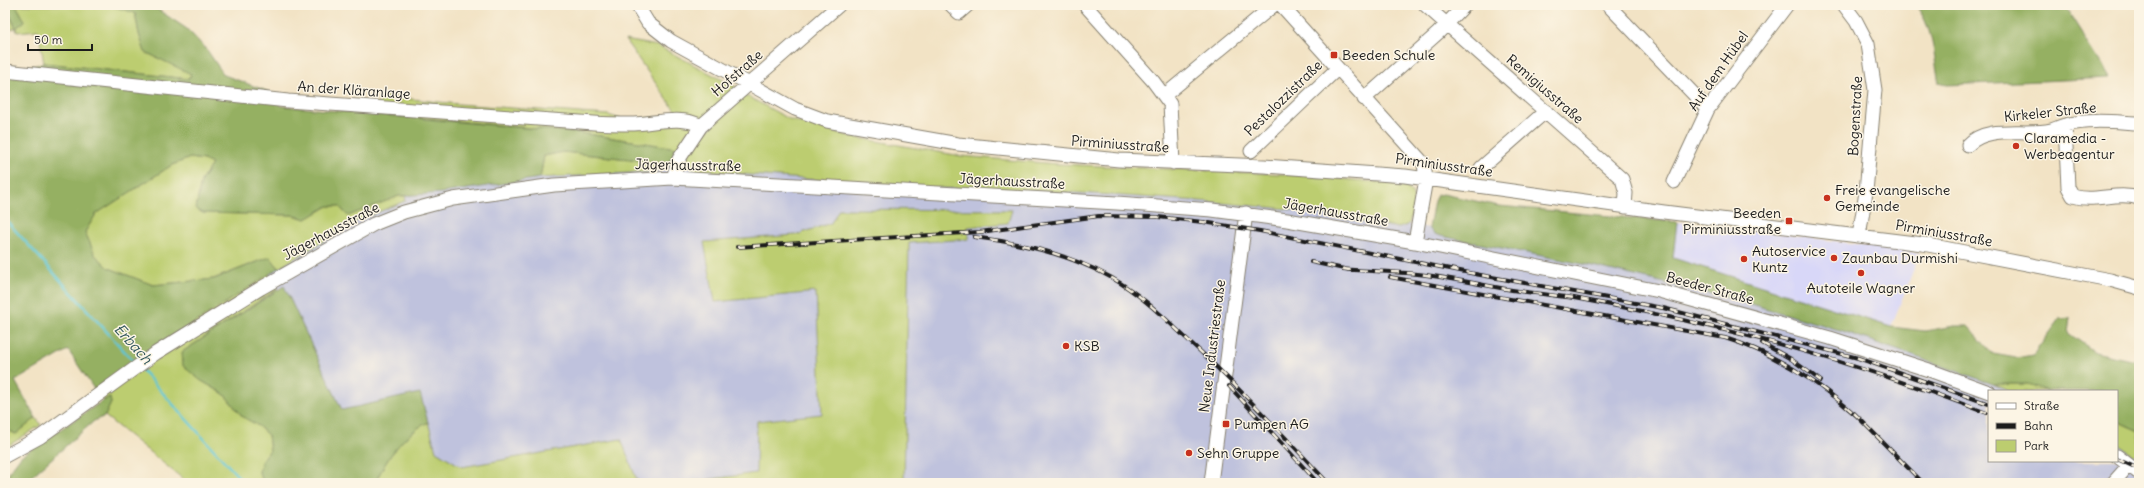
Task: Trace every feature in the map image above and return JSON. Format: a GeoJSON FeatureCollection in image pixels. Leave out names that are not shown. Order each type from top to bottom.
{"type":"FeatureCollection","features":[{"type":"Feature","properties":{"kind":"street","name":"Pirminiusstraße"},"geometry":{"type":"LineString","coordinates":[[637,5],[648,23],[671,41],[795,109],[811,116],[846,125],[958,144],[1084,158],[1173,164],[1371,172],[1923,244],[2110,280],[2139,288]]}},
{"type":"Feature","properties":{"kind":"street","name":"Hofstraße"},"geometry":{"type":"LineString","coordinates":[[673,178],[679,159],[701,126],[839,5]]}},
{"type":"Feature","properties":{"kind":"street"},"geometry":{"type":"LineString","coordinates":[[951,5],[959,13],[968,5]]}},
{"type":"Feature","properties":{"kind":"street"},"geometry":{"type":"LineString","coordinates":[[1086,5],[1165,95],[1170,104],[1172,112],[1173,164]]}},
{"type":"Feature","properties":{"kind":"street"},"geometry":{"type":"LineString","coordinates":[[1165,95],[1274,5]]}},
{"type":"Feature","properties":{"kind":"street"},"geometry":{"type":"LineString","coordinates":[[1280,5],[1424,164],[1426,179],[1424,199],[1415,242]]}},
{"type":"Feature","properties":{"kind":"street","name":"Remigiusstraße"},"geometry":{"type":"LineString","coordinates":[[1425,5],[1622,179],[1626,194],[1625,206]]}},
{"type":"Feature","properties":{"kind":"street"},"geometry":{"type":"LineString","coordinates":[[1364,99],[1447,25],[1465,5]]}},
{"type":"Feature","properties":{"kind":"street"},"geometry":{"type":"LineString","coordinates":[[1608,5],[1708,109]]}},
{"type":"Feature","properties":{"kind":"street","name":"Auf dem Hübel"},"geometry":{"type":"LineString","coordinates":[[1674,182],[1708,109],[1787,5]]}},
{"type":"Feature","properties":{"kind":"street","name":"Bogenstraße"},"geometry":{"type":"LineString","coordinates":[[1844,5],[1856,20],[1868,44],[1875,90],[1866,192],[1859,236]]}},
{"type":"Feature","properties":{"kind":"street","name":"Pestalozzistraße"},"geometry":{"type":"LineString","coordinates":[[1251,151],[1337,69]]}},
{"type":"Feature","properties":{"kind":"street","name":"An der Kläranlage"},"geometry":{"type":"LineString","coordinates":[[5,71],[288,101],[594,123],[634,124],[682,121],[695,123],[701,126]]}},
{"type":"Feature","properties":{"kind":"street"},"geometry":{"type":"LineString","coordinates":[[1481,168],[1546,111]]}},
{"type":"Feature","properties":{"kind":"street","name":"Kirkeler Straße"},"geometry":{"type":"LineString","coordinates":[[1968,146],[1980,137],[1992,134],[2051,130],[2065,125],[2139,123]]}},
{"type":"Feature","properties":{"kind":"street"},"geometry":{"type":"LineString","coordinates":[[2065,125],[2068,187],[2073,196],[2080,199],[2124,195],[2139,198]]}},
{"type":"Feature","properties":{"kind":"street","name":"Jägerhausstraße"},"geometry":{"type":"LineString","coordinates":[[5,456],[40,437],[151,356],[353,234],[404,212],[453,200],[554,186],[673,178],[1117,203],[1246,213],[1415,242]]}},
{"type":"Feature","properties":{"kind":"street","name":"Neue Industriestraße"},"geometry":{"type":"LineString","coordinates":[[1211,483],[1246,213]]}},
{"type":"Feature","properties":{"kind":"street","name":"Beeder Straße"},"geometry":{"type":"LineString","coordinates":[[1415,242],[1659,291],[1830,338],[1929,370],[1988,392]]}},
{"type":"Feature","properties":{"kind":"street"},"geometry":{"type":"LineString","coordinates":[[2113,483],[2134,469],[2118,457]]}},
{"type":"Feature","properties":{"kind":"shaded area"},"geometry":{"type":"Polygon","coordinates":[[[709,111],[719,119],[690,148],[699,171],[911,187],[1080,193],[1199,201],[1299,210],[1399,228],[1409,224],[1429,228],[1433,233],[1441,236],[1593,266],[1737,300],[1843,331],[1932,361],[2006,390],[1988,390],[1988,462],[2118,462],[2118,445],[2139,458],[2139,483],[904,483],[909,243],[968,239],[968,227],[1008,223],[1011,210],[839,209],[831,223],[796,235],[704,242],[715,302],[816,292],[822,415],[757,421],[757,473],[682,483],[638,483],[621,439],[462,467],[436,451],[420,393],[342,410],[284,286],[277,289],[269,273],[357,221],[405,201],[406,196],[441,193],[540,178],[647,172],[658,169],[668,163],[677,148],[709,111]]]}},
{"type":"Feature","properties":{"kind":"shaded area"},"geometry":{"type":"Polygon","coordinates":[[[1677,222],[1799,236],[1920,253],[1891,327],[1673,258],[1677,222]]]}},
{"type":"Feature","properties":{"kind":"green space"},"geometry":{"type":"Polygon","coordinates":[[[5,5],[16,5],[25,21],[16,28],[5,5]]]}},
{"type":"Feature","properties":{"kind":"green space"},"geometry":{"type":"Polygon","coordinates":[[[16,5],[109,5],[135,12],[139,34],[145,52],[191,73],[189,79],[44,63],[38,30],[17,32],[16,28],[25,21],[16,5]]]}},
{"type":"Feature","properties":{"kind":"green space"},"geometry":{"type":"Polygon","coordinates":[[[109,5],[151,5],[187,29],[207,50],[224,75],[267,91],[282,106],[581,133],[677,148],[668,163],[563,152],[544,156],[540,178],[441,193],[399,196],[348,216],[339,206],[328,206],[306,219],[292,215],[203,213],[196,209],[201,181],[212,164],[204,160],[190,158],[172,165],[96,214],[85,232],[95,255],[109,268],[153,285],[214,279],[270,257],[279,268],[94,389],[68,350],[15,381],[36,418],[16,434],[5,429],[5,73],[44,63],[189,79],[191,74],[145,52],[139,34],[135,13],[109,5]]]}},
{"type":"Feature","properties":{"kind":"green space"},"geometry":{"type":"Polygon","coordinates":[[[1915,5],[2064,5],[2110,78],[1947,85],[1939,83],[1932,42],[1926,22],[1915,5]]]}},
{"type":"Feature","properties":{"kind":"green space"},"geometry":{"type":"Polygon","coordinates":[[[5,8],[16,28],[5,30],[5,8]]]}},
{"type":"Feature","properties":{"kind":"green space"},"geometry":{"type":"Polygon","coordinates":[[[625,40],[658,46],[736,87],[677,148],[581,133],[387,114],[377,104],[385,96],[457,104],[608,115],[624,120],[679,116],[625,40]]]}},
{"type":"Feature","properties":{"kind":"green space"},"geometry":{"type":"Polygon","coordinates":[[[747,96],[791,120],[853,137],[961,156],[1057,164],[1281,174],[1402,184],[1411,192],[1414,201],[1409,224],[1399,228],[1299,210],[1199,201],[1080,193],[911,187],[699,171],[691,168],[686,160],[690,148],[741,98],[747,96]]]}},
{"type":"Feature","properties":{"kind":"green space"},"geometry":{"type":"Polygon","coordinates":[[[563,152],[668,163],[659,169],[647,172],[540,178],[544,156],[563,152]]]}},
{"type":"Feature","properties":{"kind":"green space"},"geometry":{"type":"Polygon","coordinates":[[[190,158],[204,160],[212,164],[201,181],[196,209],[203,213],[292,215],[306,219],[328,206],[339,206],[348,216],[399,196],[406,196],[405,201],[357,221],[279,268],[270,257],[213,279],[153,285],[109,268],[95,255],[85,232],[96,214],[172,165],[190,158]]]}},
{"type":"Feature","properties":{"kind":"green space"},"geometry":{"type":"Polygon","coordinates":[[[1443,194],[1499,206],[1677,222],[1673,258],[1891,327],[1925,331],[1954,326],[1968,326],[1993,354],[2016,358],[2033,355],[2060,319],[2070,318],[2068,333],[2095,352],[2139,362],[2139,431],[2118,421],[2118,390],[2043,390],[2028,384],[1993,384],[1843,331],[1737,300],[1593,266],[1441,236],[1433,233],[1429,228],[1434,201],[1437,195],[1443,194]]]}},
{"type":"Feature","properties":{"kind":"green space"},"geometry":{"type":"Polygon","coordinates":[[[839,209],[1012,210],[1008,223],[968,227],[969,239],[909,243],[904,483],[682,483],[756,473],[757,421],[822,414],[816,292],[715,302],[704,242],[796,235],[831,223],[839,209]]]}},
{"type":"Feature","properties":{"kind":"green space"},"geometry":{"type":"Polygon","coordinates":[[[269,273],[277,289],[182,352],[200,380],[224,394],[243,417],[257,425],[268,435],[270,450],[262,461],[259,472],[264,483],[188,483],[105,416],[111,403],[110,398],[104,400],[94,389],[269,273]]]}},
{"type":"Feature","properties":{"kind":"green space"},"geometry":{"type":"Polygon","coordinates":[[[284,286],[342,410],[420,393],[428,422],[419,427],[403,440],[390,456],[375,483],[264,483],[259,472],[262,461],[270,450],[268,435],[257,425],[243,417],[224,394],[200,380],[183,366],[182,352],[284,286]]]}},
{"type":"Feature","properties":{"kind":"green space"},"geometry":{"type":"Polygon","coordinates":[[[1993,384],[2028,384],[2043,390],[2007,390],[1993,384]]]}},
{"type":"Feature","properties":{"kind":"green space"},"geometry":{"type":"Polygon","coordinates":[[[110,398],[111,403],[105,416],[94,421],[24,483],[8,483],[9,472],[21,456],[104,400],[110,398]]]}},
{"type":"Feature","properties":{"kind":"green space"},"geometry":{"type":"Polygon","coordinates":[[[36,418],[41,425],[5,448],[5,429],[16,434],[36,418]]]}},
{"type":"Feature","properties":{"kind":"green space"},"geometry":{"type":"Polygon","coordinates":[[[2118,421],[2139,431],[2139,458],[2118,445],[2118,421]]]}},
{"type":"Feature","properties":{"kind":"green space"},"geometry":{"type":"Polygon","coordinates":[[[428,422],[436,451],[462,467],[621,439],[638,483],[375,483],[390,456],[403,440],[419,427],[428,422]]]}},
{"type":"Feature","properties":{"kind":"waterway","name":"Erbach"},"geometry":{"type":"LineString","coordinates":[[5,219],[135,363]]}},
{"type":"Feature","properties":{"kind":"waterway","name":"Erbach"},"geometry":{"type":"LineString","coordinates":[[141,369],[244,483]]}},
{"type":"Feature","properties":{"kind":"railway"},"geometry":{"type":"LineString","coordinates":[[737,247],[980,232],[1099,216],[1158,217],[1203,222],[1260,231],[1475,274],[1663,308],[1858,358],[1988,404]]}},
{"type":"Feature","properties":{"kind":"railway"},"geometry":{"type":"LineString","coordinates":[[974,237],[1027,246],[1062,256],[1079,262],[1112,278],[1137,294],[1201,352],[1265,416],[1328,483]]}},
{"type":"Feature","properties":{"kind":"railway"},"geometry":{"type":"LineString","coordinates":[[1311,262],[1349,270]]}},
{"type":"Feature","properties":{"kind":"railway"},"geometry":{"type":"LineString","coordinates":[[1343,269],[1406,273],[1437,277],[1512,290],[1574,298],[1679,319],[1784,345],[1835,360],[1937,394],[1987,413]]}},
{"type":"Feature","properties":{"kind":"railway"},"geometry":{"type":"LineString","coordinates":[[1390,277],[1725,338],[1761,352],[1796,370],[1828,392],[1858,417]]}},
{"type":"Feature","properties":{"kind":"railway"},"geometry":{"type":"LineString","coordinates":[[1762,343],[1791,359],[1821,381]]}},
{"type":"Feature","properties":{"kind":"railway"},"geometry":{"type":"LineString","coordinates":[[1229,386],[1318,483]]}},
{"type":"Feature","properties":{"kind":"railway"},"geometry":{"type":"LineString","coordinates":[[1854,413],[1923,483]]}},
{"type":"Feature","properties":{"kind":"railway"},"geometry":{"type":"LineString","coordinates":[[2118,459],[2139,469]]}},
{"type":"Feature","properties":{"kind":"place","name":"Beeden Schule"},"geometry":{"type":"Point","coordinates":[1334,55]}},
{"type":"Feature","properties":{"kind":"place","name":"Claramedia - Werbeagentur"},"geometry":{"type":"Point","coordinates":[2016,146]}},
{"type":"Feature","properties":{"kind":"place","name":"Freie evangelische Gemeinde"},"geometry":{"type":"Point","coordinates":[1827,198]}},
{"type":"Feature","properties":{"kind":"place","name":"Beeden Pirminiusstraße"},"geometry":{"type":"Point","coordinates":[1789,221]}},
{"type":"Feature","properties":{"kind":"place","name":"Zaunbau Durmishi"},"geometry":{"type":"Point","coordinates":[1834,258]}},
{"type":"Feature","properties":{"kind":"place","name":"Autoservice Kuntz"},"geometry":{"type":"Point","coordinates":[1744,259]}},
{"type":"Feature","properties":{"kind":"place","name":"Autoteile Wagner"},"geometry":{"type":"Point","coordinates":[1861,273]}},
{"type":"Feature","properties":{"kind":"place","name":"KSB"},"geometry":{"type":"Point","coordinates":[1066,346]}},
{"type":"Feature","properties":{"kind":"place","name":"Pumpen AG"},"geometry":{"type":"Point","coordinates":[1226,424]}},
{"type":"Feature","properties":{"kind":"place","name":"Sehn Gruppe"},"geometry":{"type":"Point","coordinates":[1189,453]}}]}
